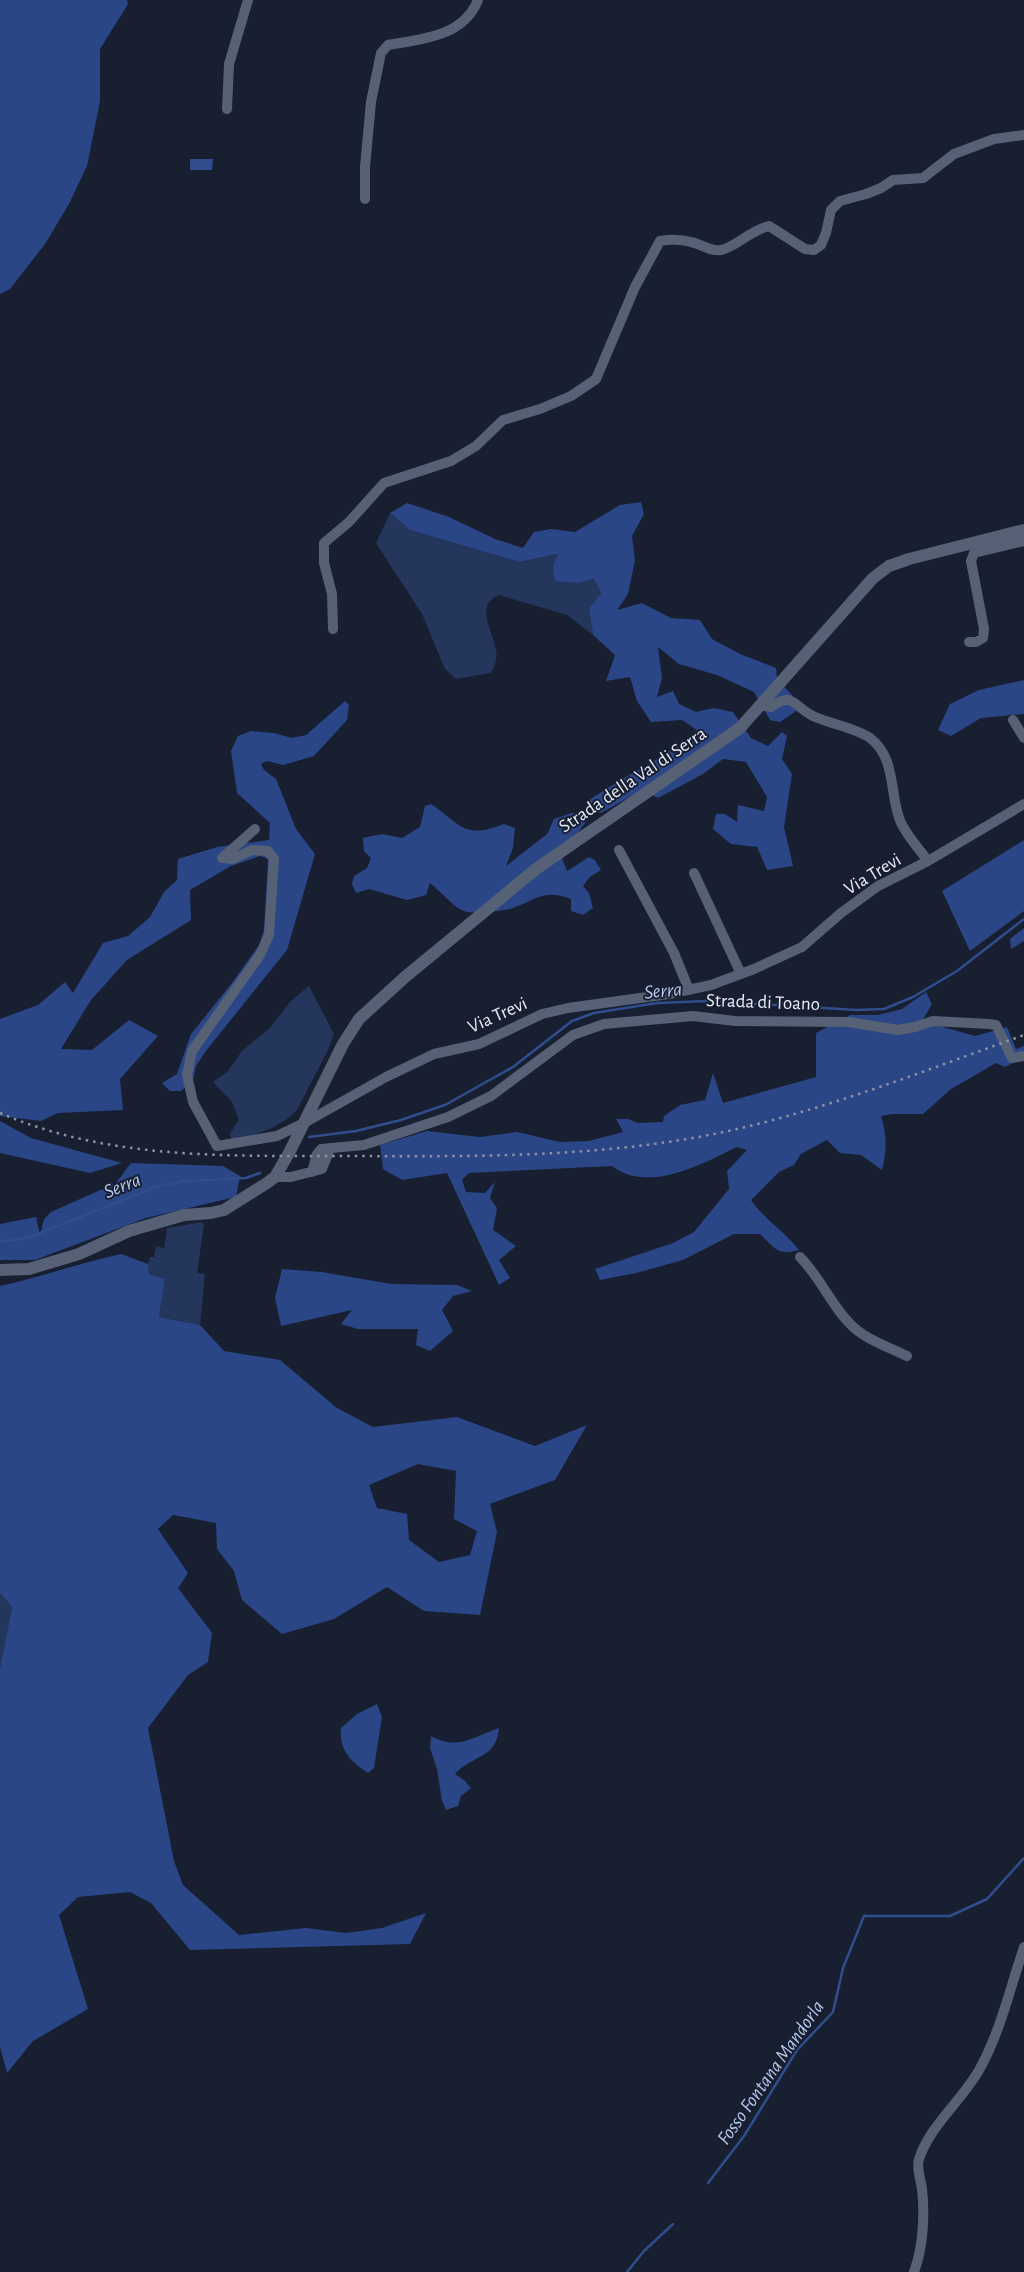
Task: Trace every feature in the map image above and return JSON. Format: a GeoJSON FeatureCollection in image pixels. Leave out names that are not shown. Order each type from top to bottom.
{"type":"FeatureCollection","features":[{"type":"Feature","properties":{"kind":"street"},"geometry":{"type":"LineString","coordinates":[[227,109],[229,64],[248,0]]}},
{"type":"Feature","properties":{"kind":"street"},"geometry":{"type":"LineString","coordinates":[[365,199],[365,166],[371,102],[381,53],[388,44],[444,35],[466,19],[478,0]]}},
{"type":"Feature","properties":{"kind":"street"},"geometry":{"type":"LineString","coordinates":[[333,630],[332,594],[324,563],[324,543],[349,522],[384,483],[451,461],[476,446],[503,420],[540,409],[571,396],[596,379],[635,287],[660,241],[672,239],[692,242],[715,250],[722,250],[756,229],[769,226],[805,249],[814,250],[821,245],[826,233],[831,210],[840,201],[866,194],[881,188],[893,180],[923,178],[954,154],[994,139],[1024,135]]}},
{"type":"Feature","properties":{"kind":"street","name":"Strada della Val di Serra"},"geometry":{"type":"LineString","coordinates":[[0,1270],[29,1269],[79,1254],[130,1231],[184,1215],[224,1210],[267,1184],[275,1177],[296,1141],[343,1044],[359,1019],[406,977],[536,869],[740,728],[873,578],[889,566],[909,559],[1024,530]]}},
{"type":"Feature","properties":{"kind":"street"},"geometry":{"type":"LineString","coordinates":[[969,642],[976,642],[983,638],[984,629],[971,561],[974,553],[1024,541]]}},
{"type":"Feature","properties":{"kind":"street"},"geometry":{"type":"LineString","coordinates":[[760,705],[771,707],[782,699],[790,699],[810,714],[824,721],[870,738],[887,760],[901,823],[928,861]]}},
{"type":"Feature","properties":{"kind":"street"},"geometry":{"type":"LineString","coordinates":[[1013,720],[1024,738]]}},
{"type":"Feature","properties":{"kind":"street","name":"Via Trevi"},"geometry":{"type":"LineString","coordinates":[[306,1122],[386,1077],[434,1054],[478,1044],[542,1014],[568,1008],[608,1004],[712,985],[802,947],[841,913],[878,886],[928,861],[1024,804]]}},
{"type":"Feature","properties":{"kind":"street"},"geometry":{"type":"LineString","coordinates":[[255,829],[222,858],[233,859],[252,850],[268,851],[274,858],[270,935],[260,955],[192,1052],[187,1075],[193,1102],[217,1146],[277,1136],[306,1122]]}},
{"type":"Feature","properties":{"kind":"street"},"geometry":{"type":"LineString","coordinates":[[619,850],[674,953],[689,990]]}},
{"type":"Feature","properties":{"kind":"street"},"geometry":{"type":"LineString","coordinates":[[694,873],[741,974]]}},
{"type":"Feature","properties":{"kind":"street","name":"Strada di Toano"},"geometry":{"type":"LineString","coordinates":[[275,1177],[292,1177],[322,1169],[330,1149],[364,1145],[448,1117],[491,1096],[573,1035],[604,1024],[693,1016],[735,1021],[850,1022],[898,1030],[933,1021],[996,1025],[1008,1054],[1012,1058],[1024,1056]]}},
{"type":"Feature","properties":{"kind":"street"},"geometry":{"type":"LineString","coordinates":[[800,1258],[809,1267],[846,1319],[859,1332],[907,1356]]}},
{"type":"Feature","properties":{"kind":"street"},"geometry":{"type":"LineString","coordinates":[[914,2272],[918,2263],[922,2232],[922,2191],[918,2163],[924,2143],[978,2071],[995,2034],[1024,1947]]}},
{"type":"Feature","properties":{"kind":"shaded area"},"geometry":{"type":"Polygon","coordinates":[[[0,0],[127,0],[128,4],[100,49],[100,101],[87,166],[69,204],[45,244],[10,289],[0,294],[0,0]]]}},
{"type":"Feature","properties":{"kind":"shaded area"},"geometry":{"type":"Polygon","coordinates":[[[190,159],[213,159],[212,170],[190,170],[190,159]]]}},
{"type":"Feature","properties":{"kind":"shaded area"},"geometry":{"type":"Polygon","coordinates":[[[641,502],[644,514],[632,536],[635,560],[628,594],[617,610],[642,603],[671,618],[700,620],[712,639],[740,654],[776,668],[777,679],[792,695],[796,711],[780,722],[770,720],[754,692],[717,675],[679,664],[658,647],[662,678],[657,697],[673,691],[679,704],[696,712],[714,708],[733,712],[751,738],[768,746],[782,732],[787,736],[782,759],[792,774],[784,827],[793,866],[767,870],[757,847],[731,844],[713,829],[716,814],[725,814],[737,822],[738,805],[764,811],[767,797],[746,762],[723,759],[703,774],[658,798],[642,790],[601,813],[590,810],[589,800],[672,749],[697,730],[682,720],[651,722],[637,701],[630,677],[606,681],[615,655],[593,635],[589,608],[601,593],[594,579],[578,583],[555,581],[553,566],[558,554],[519,562],[410,530],[390,513],[407,503],[449,517],[495,539],[523,548],[534,532],[551,529],[575,532],[620,505],[641,502]]]}},
{"type":"Feature","properties":{"kind":"shaded area"},"geometry":{"type":"Polygon","coordinates":[[[390,513],[410,530],[519,562],[559,554],[578,583],[594,579],[601,593],[589,608],[593,635],[567,615],[499,595],[492,599],[486,612],[497,653],[496,662],[491,673],[456,679],[445,669],[422,614],[376,543],[390,513]]]}},
{"type":"Feature","properties":{"kind":"shaded area"},"geometry":{"type":"Polygon","coordinates":[[[1024,680],[1024,714],[981,718],[951,736],[938,730],[950,704],[979,690],[1024,680]]]}},
{"type":"Feature","properties":{"kind":"shaded area"},"geometry":{"type":"Polygon","coordinates":[[[345,701],[349,705],[347,720],[314,756],[283,765],[267,761],[261,764],[264,770],[276,779],[296,829],[315,854],[287,950],[205,1052],[196,1066],[193,1081],[181,1091],[170,1091],[162,1083],[177,1074],[191,1034],[232,983],[259,945],[264,930],[268,859],[260,856],[231,866],[190,890],[191,920],[127,960],[91,1000],[61,1049],[92,1050],[129,1020],[158,1036],[120,1079],[123,1110],[58,1113],[41,1121],[0,1116],[0,1019],[38,1005],[65,982],[73,993],[103,943],[128,936],[150,917],[164,892],[177,880],[178,859],[217,847],[269,840],[270,823],[237,793],[231,751],[238,736],[251,731],[274,733],[292,738],[306,735],[345,701]]]}},
{"type":"Feature","properties":{"kind":"shaded area"},"geometry":{"type":"Polygon","coordinates":[[[431,804],[463,828],[480,830],[504,824],[515,828],[513,848],[506,866],[547,834],[554,819],[572,813],[590,815],[562,858],[567,871],[589,857],[595,860],[601,870],[590,877],[583,886],[589,893],[593,908],[583,915],[571,911],[571,899],[547,895],[509,909],[490,912],[467,912],[453,904],[430,883],[426,895],[407,900],[369,889],[356,893],[352,884],[354,876],[367,868],[371,858],[364,851],[363,838],[382,834],[402,838],[420,827],[425,806],[431,804]]]}},
{"type":"Feature","properties":{"kind":"shaded area"},"geometry":{"type":"Polygon","coordinates":[[[1024,840],[1024,911],[970,951],[942,891],[1024,840]]]}},
{"type":"Feature","properties":{"kind":"shaded area"},"geometry":{"type":"Polygon","coordinates":[[[1024,928],[1024,941],[1011,949],[1010,939],[1024,928]]]}},
{"type":"Feature","properties":{"kind":"shaded area"},"geometry":{"type":"Polygon","coordinates":[[[309,986],[334,1034],[328,1050],[297,1110],[286,1120],[272,1128],[240,1140],[231,1140],[230,1133],[239,1120],[232,1102],[213,1082],[227,1072],[242,1051],[270,1028],[290,1002],[309,986]]]}},
{"type":"Feature","properties":{"kind":"shaded area"},"geometry":{"type":"Polygon","coordinates":[[[926,992],[932,1004],[922,1021],[975,1036],[1007,1027],[1016,1049],[1024,1046],[1024,1058],[1005,1067],[996,1063],[951,1089],[923,1114],[881,1116],[886,1143],[882,1170],[861,1155],[840,1153],[827,1140],[801,1154],[794,1165],[779,1172],[751,1200],[799,1250],[786,1252],[777,1250],[760,1234],[734,1234],[683,1260],[636,1273],[600,1280],[595,1269],[673,1243],[694,1232],[729,1189],[727,1171],[747,1150],[737,1147],[692,1168],[658,1177],[626,1174],[612,1166],[469,1173],[462,1180],[466,1192],[485,1193],[495,1182],[490,1198],[497,1208],[493,1230],[516,1246],[499,1260],[510,1278],[499,1285],[447,1173],[402,1180],[383,1169],[380,1145],[427,1131],[480,1137],[517,1132],[560,1142],[589,1141],[623,1132],[616,1119],[628,1119],[638,1123],[663,1122],[664,1116],[680,1105],[705,1100],[713,1073],[723,1103],[816,1077],[816,1033],[850,1015],[878,1015],[902,1009],[926,992]]]}},
{"type":"Feature","properties":{"kind":"shaded area"},"geometry":{"type":"Polygon","coordinates":[[[0,1121],[31,1138],[122,1163],[90,1173],[0,1153],[0,1121]]]}},
{"type":"Feature","properties":{"kind":"shaded area"},"geometry":{"type":"Polygon","coordinates":[[[131,1163],[223,1166],[240,1176],[236,1197],[146,1218],[35,1260],[0,1260],[0,1224],[36,1217],[40,1235],[44,1219],[51,1212],[116,1183],[131,1163]]]}},
{"type":"Feature","properties":{"kind":"shaded area"},"geometry":{"type":"Polygon","coordinates":[[[202,1222],[204,1225],[197,1273],[205,1274],[200,1325],[159,1317],[165,1279],[149,1274],[148,1264],[150,1257],[154,1257],[156,1246],[164,1248],[167,1228],[202,1222]]]}},
{"type":"Feature","properties":{"kind":"shaded area"},"geometry":{"type":"Polygon","coordinates":[[[121,1254],[148,1264],[149,1274],[165,1279],[159,1317],[200,1325],[224,1351],[280,1360],[337,1408],[373,1427],[457,1417],[535,1446],[587,1425],[555,1480],[490,1504],[497,1532],[480,1615],[424,1611],[387,1587],[334,1619],[282,1634],[242,1600],[234,1571],[217,1549],[216,1523],[173,1515],[158,1529],[188,1573],[178,1588],[212,1633],[208,1662],[188,1675],[148,1728],[174,1861],[183,1885],[239,1935],[306,1928],[346,1933],[382,1928],[426,1913],[410,1944],[190,1950],[151,1903],[130,1892],[78,1897],[59,1915],[88,2009],[33,2041],[7,2073],[0,2047],[0,1668],[12,1607],[0,1593],[0,1286],[121,1254]],[[418,1464],[369,1485],[377,1508],[407,1514],[409,1540],[439,1562],[470,1555],[477,1531],[454,1519],[456,1471],[418,1464]]]}},
{"type":"Feature","properties":{"kind":"shaded area"},"geometry":{"type":"Polygon","coordinates":[[[282,1269],[322,1272],[391,1284],[457,1285],[472,1291],[453,1296],[442,1310],[453,1331],[430,1351],[416,1345],[418,1329],[358,1329],[341,1324],[352,1310],[281,1326],[275,1298],[282,1269]]]}},
{"type":"Feature","properties":{"kind":"shaded area"},"geometry":{"type":"Polygon","coordinates":[[[0,1593],[12,1607],[0,1668],[0,1593]]]}},
{"type":"Feature","properties":{"kind":"shaded area"},"geometry":{"type":"Polygon","coordinates":[[[377,1704],[382,1717],[374,1768],[368,1773],[351,1759],[344,1749],[341,1728],[357,1714],[377,1704]]]}},
{"type":"Feature","properties":{"kind":"shaded area"},"geometry":{"type":"Polygon","coordinates":[[[499,1728],[497,1738],[489,1751],[455,1774],[471,1788],[461,1796],[458,1806],[446,1810],[442,1801],[437,1769],[430,1748],[431,1736],[449,1742],[458,1742],[499,1728]]]}},
{"type":"Feature","properties":{"kind":"waterway","name":"Serra"},"geometry":{"type":"LineString","coordinates":[[309,1137],[356,1131],[401,1120],[445,1105],[513,1067],[572,1021],[594,1013],[657,1003],[707,1001],[857,1010],[884,1009],[913,997],[957,971],[1024,919]]}},
{"type":"Feature","properties":{"kind":"waterway","name":"Serra"},"geometry":{"type":"LineString","coordinates":[[0,1242],[30,1237],[156,1187],[185,1181],[246,1178],[260,1173]]}},
{"type":"Feature","properties":{"kind":"waterway","name":"Fosso Fontana Mandorla"},"geometry":{"type":"LineString","coordinates":[[708,2183],[744,2136],[797,2050],[833,2012],[843,1968],[864,1916],[950,1916],[987,1899],[1024,1858]]}},
{"type":"Feature","properties":{"kind":"waterway","name":"Fosso Fontana Mandorla"},"geometry":{"type":"LineString","coordinates":[[627,2272],[644,2251],[673,2224]]}},
{"type":"Feature","properties":{"kind":"railway"},"geometry":{"type":"LineString","coordinates":[[0,1113],[78,1138],[118,1146],[198,1154],[471,1156],[570,1152],[669,1142],[758,1124],[835,1102],[1024,1035]]}}]}
